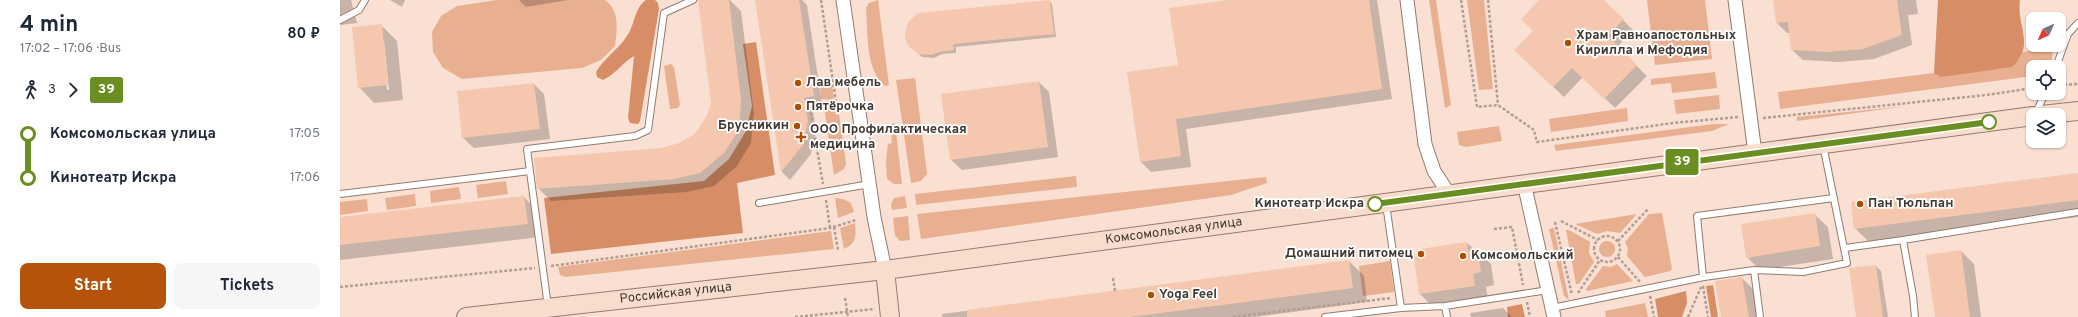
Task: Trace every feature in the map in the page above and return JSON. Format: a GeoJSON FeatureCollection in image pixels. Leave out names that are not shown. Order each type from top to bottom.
{"type":"FeatureCollection","features":[{"type":"Feature","properties":{"kind":"main road"},"geometry":{"type":"LineString","coordinates":[[2066,112],[2078,111]]}},
{"type":"Feature","properties":{"kind":"main road","name":"Комсомольская улица"},"geometry":{"type":"LineString","coordinates":[[885,270],[1386,203],[1524,183],[2026,117]]}},
{"type":"Feature","properties":{"kind":"main road"},"geometry":{"type":"LineString","coordinates":[[883,313],[885,270]]}},
{"type":"Feature","properties":{"kind":"main road","name":"Российская улица"},"geometry":{"type":"LineString","coordinates":[[466,317],[513,314],[548,308],[885,270]]}},
{"type":"Feature","properties":{"kind":"street"},"geometry":{"type":"LineString","coordinates":[[844,0],[870,184],[885,270]]}},
{"type":"Feature","properties":{"kind":"street"},"geometry":{"type":"LineString","coordinates":[[1407,0],[1425,144],[1434,171],[1449,194]]}},
{"type":"Feature","properties":{"kind":"street"},"geometry":{"type":"LineString","coordinates":[[1735,0],[1755,153]]}},
{"type":"Feature","properties":{"kind":"street"},"geometry":{"type":"LineString","coordinates":[[1524,183],[1553,313]]}},
{"type":"Feature","properties":{"kind":"lane"},"geometry":{"type":"LineString","coordinates":[[340,20],[359,10],[365,0]]}},
{"type":"Feature","properties":{"kind":"lane"},"geometry":{"type":"LineString","coordinates":[[548,308],[527,149],[635,136],[648,130],[664,13],[693,0]]}},
{"type":"Feature","properties":{"kind":"lane"},"geometry":{"type":"LineString","coordinates":[[2059,60],[2068,34],[2078,23]]}},
{"type":"Feature","properties":{"kind":"lane"},"geometry":{"type":"LineString","coordinates":[[1553,313],[1574,304],[1703,277],[1754,270],[1803,272],[1847,263],[1823,144]]}},
{"type":"Feature","properties":{"kind":"lane"},"geometry":{"type":"LineString","coordinates":[[340,194],[530,171]]}},
{"type":"Feature","properties":{"kind":"lane"},"geometry":{"type":"LineString","coordinates":[[759,203],[870,184]]}},
{"type":"Feature","properties":{"kind":"lane"},"geometry":{"type":"LineString","coordinates":[[1703,277],[1697,216],[1834,198]]}},
{"type":"Feature","properties":{"kind":"lane"},"geometry":{"type":"LineString","coordinates":[[1386,203],[1401,308]]}},
{"type":"Feature","properties":{"kind":"lane"},"geometry":{"type":"LineString","coordinates":[[1845,248],[2078,212]]}},
{"type":"Feature","properties":{"kind":"lane"},"geometry":{"type":"LineString","coordinates":[[1903,240],[1915,317]]}},
{"type":"Feature","properties":{"kind":"lane"},"geometry":{"type":"LineString","coordinates":[[1754,270],[1760,317]]}},
{"type":"Feature","properties":{"kind":"lane"},"geometry":{"type":"LineString","coordinates":[[1325,317],[1401,308],[1445,306],[1548,290]]}},
{"type":"Feature","properties":{"kind":"lane"},"geometry":{"type":"LineString","coordinates":[[1445,306],[1447,317]]}},
{"type":"Feature","properties":{"kind":"path"},"geometry":{"type":"LineString","coordinates":[[821,0],[836,102],[809,103],[830,228]]}},
{"type":"Feature","properties":{"kind":"path"},"geometry":{"type":"LineString","coordinates":[[1461,0],[1477,107],[1498,105],[1534,130],[1538,142],[1729,116],[1771,118],[2026,89]]}},
{"type":"Feature","properties":{"kind":"path"},"geometry":{"type":"LineString","coordinates":[[1488,0],[1498,105]]}},
{"type":"Feature","properties":{"kind":"path"},"geometry":{"type":"LineString","coordinates":[[2066,85],[2078,84]]}},
{"type":"Feature","properties":{"kind":"path"},"geometry":{"type":"LineString","coordinates":[[1618,241],[1648,209]]}},
{"type":"Feature","properties":{"kind":"path"},"geometry":{"type":"LineString","coordinates":[[340,287],[543,267],[830,228],[856,220]]}},
{"type":"Feature","properties":{"kind":"path"},"geometry":{"type":"LineString","coordinates":[[1561,221],[1598,240]]}},
{"type":"Feature","properties":{"kind":"path"},"geometry":{"type":"LineString","coordinates":[[1555,222],[1574,304]]}},
{"type":"Feature","properties":{"kind":"path"},"geometry":{"type":"LineString","coordinates":[[1494,229],[1512,226],[1530,317]]}},
{"type":"Feature","properties":{"kind":"path"},"geometry":{"type":"LineString","coordinates":[[834,227],[838,250]]}},
{"type":"Feature","properties":{"kind":"path"},"geometry":{"type":"LineString","coordinates":[[1608,236],[1618,241],[1620,249],[1618,257],[1608,262],[1600,260],[1594,251],[1598,240],[1608,236]]}},
{"type":"Feature","properties":{"kind":"path"},"geometry":{"type":"LineString","coordinates":[[1618,257],[1642,283]]}},
{"type":"Feature","properties":{"kind":"path"},"geometry":{"type":"LineString","coordinates":[[1575,297],[1600,260]]}},
{"type":"Feature","properties":{"kind":"path"},"geometry":{"type":"LineString","coordinates":[[1113,278],[1115,291]]}},
{"type":"Feature","properties":{"kind":"path"},"geometry":{"type":"LineString","coordinates":[[1688,317],[1703,284],[1708,317]]}},
{"type":"Feature","properties":{"kind":"path"},"geometry":{"type":"LineString","coordinates":[[1650,295],[1654,317]]}},
{"type":"Feature","properties":{"kind":"path"},"geometry":{"type":"LineString","coordinates":[[1233,317],[1399,297]]}},
{"type":"Feature","properties":{"kind":"path"},"geometry":{"type":"LineString","coordinates":[[845,298],[848,317]]}},
{"type":"Feature","properties":{"kind":"path"},"geometry":{"type":"LineString","coordinates":[[795,317],[847,312],[883,313]]}},
{"type":"Feature","properties":{"kind":"shaded area"},"geometry":{"type":"Polygon","coordinates":[[[497,0],[605,0],[610,4],[615,15],[617,27],[615,46],[601,60],[582,68],[462,79],[443,68],[433,52],[432,32],[441,16],[457,6],[497,0]]]}},
{"type":"Feature","properties":{"kind":"shaded area"},"geometry":{"type":"Polygon","coordinates":[[[646,0],[655,0],[658,3],[659,9],[640,121],[638,124],[630,123],[628,118],[634,56],[612,75],[603,80],[597,77],[596,72],[630,32],[639,7],[646,0]]]}},
{"type":"Feature","properties":{"kind":"shaded area"},"geometry":{"type":"Polygon","coordinates":[[[878,0],[889,85],[885,86],[874,70],[868,39],[866,8],[869,3],[878,0]]]}},
{"type":"Feature","properties":{"kind":"shaded area"},"geometry":{"type":"Polygon","coordinates":[[[1429,0],[1436,0],[1451,105],[1445,108],[1429,0]]]}},
{"type":"Feature","properties":{"kind":"shaded area"},"geometry":{"type":"Polygon","coordinates":[[[1467,0],[1484,0],[1493,89],[1479,90],[1467,0]]]}},
{"type":"Feature","properties":{"kind":"shaded area"},"geometry":{"type":"Polygon","coordinates":[[[1647,0],[1705,0],[1712,59],[1655,65],[1647,0]]]}},
{"type":"Feature","properties":{"kind":"shaded area"},"geometry":{"type":"Polygon","coordinates":[[[1938,0],[2020,0],[2019,9],[2024,43],[2023,51],[2019,59],[2012,67],[1941,77],[1934,73],[1938,0]]]}},
{"type":"Feature","properties":{"kind":"shaded area"},"geometry":{"type":"Polygon","coordinates":[[[756,42],[775,175],[737,183],[743,233],[551,254],[544,198],[704,181],[729,159],[746,131],[752,106],[743,44],[756,42]]]}},
{"type":"Feature","properties":{"kind":"shaded area"},"geometry":{"type":"Polygon","coordinates":[[[2023,52],[2053,52],[2052,59],[2026,60],[2026,77],[1780,109],[1778,92],[1934,73],[1941,77],[2019,60],[2023,52]]]}},
{"type":"Feature","properties":{"kind":"shaded area"},"geometry":{"type":"Polygon","coordinates":[[[671,64],[674,67],[680,105],[678,108],[670,109],[664,66],[671,64]]]}},
{"type":"Feature","properties":{"kind":"shaded area"},"geometry":{"type":"Polygon","coordinates":[[[1715,72],[1717,88],[1672,93],[1671,83],[1651,85],[1651,79],[1715,72]]]}},
{"type":"Feature","properties":{"kind":"shaded area"},"geometry":{"type":"Polygon","coordinates":[[[915,78],[927,174],[921,181],[911,183],[896,80],[915,78]]]}},
{"type":"Feature","properties":{"kind":"shaded area"},"geometry":{"type":"Polygon","coordinates":[[[832,84],[834,100],[821,99],[820,85],[832,84]]]}},
{"type":"Feature","properties":{"kind":"shaded area"},"geometry":{"type":"Polygon","coordinates":[[[1719,95],[1720,109],[1676,114],[1674,100],[1719,95]]]}},
{"type":"Feature","properties":{"kind":"shaded area"},"geometry":{"type":"Polygon","coordinates":[[[1907,106],[1797,121],[1797,117],[1907,106]]]}},
{"type":"Feature","properties":{"kind":"shaded area"},"geometry":{"type":"Polygon","coordinates":[[[824,107],[838,107],[846,164],[844,169],[834,175],[824,107]]]}},
{"type":"Feature","properties":{"kind":"shaded area"},"geometry":{"type":"Polygon","coordinates":[[[1627,108],[1628,121],[1551,132],[1549,119],[1627,108]]]}},
{"type":"Feature","properties":{"kind":"shaded area"},"geometry":{"type":"Polygon","coordinates":[[[895,123],[902,184],[894,184],[887,179],[886,160],[888,144],[892,143],[890,124],[895,123]]]}},
{"type":"Feature","properties":{"kind":"shaded area"},"geometry":{"type":"Polygon","coordinates":[[[1713,124],[1729,124],[1712,131],[1556,151],[1554,145],[1713,124]]]}},
{"type":"Feature","properties":{"kind":"shaded area"},"geometry":{"type":"Polygon","coordinates":[[[1499,126],[1502,141],[1466,147],[1459,145],[1457,132],[1499,126]]]}},
{"type":"Feature","properties":{"kind":"shaded area"},"geometry":{"type":"Polygon","coordinates":[[[1076,176],[1077,187],[916,205],[915,194],[1076,176]]]}},
{"type":"Feature","properties":{"kind":"shaded area"},"geometry":{"type":"Polygon","coordinates":[[[1266,177],[1267,183],[1231,195],[921,239],[917,214],[1266,177]]]}},
{"type":"Feature","properties":{"kind":"shaded area"},"geometry":{"type":"Polygon","coordinates":[[[506,181],[508,194],[478,198],[476,185],[506,181]]]}},
{"type":"Feature","properties":{"kind":"shaded area"},"geometry":{"type":"Polygon","coordinates":[[[459,187],[461,199],[431,203],[430,191],[459,187]]]}},
{"type":"Feature","properties":{"kind":"shaded area"},"geometry":{"type":"Polygon","coordinates":[[[415,194],[416,206],[387,210],[385,198],[415,194]]]}},
{"type":"Feature","properties":{"kind":"shaded area"},"geometry":{"type":"Polygon","coordinates":[[[905,196],[907,208],[892,210],[891,204],[894,198],[905,196]]]}},
{"type":"Feature","properties":{"kind":"shaded area"},"geometry":{"type":"Polygon","coordinates":[[[835,198],[843,199],[851,203],[854,212],[838,218],[835,198]]]}},
{"type":"Feature","properties":{"kind":"shaded area"},"geometry":{"type":"Polygon","coordinates":[[[367,199],[368,211],[340,215],[340,202],[367,199]]]}},
{"type":"Feature","properties":{"kind":"shaded area"},"geometry":{"type":"Polygon","coordinates":[[[1662,213],[1672,269],[1670,271],[1645,277],[1627,256],[1628,248],[1625,242],[1649,214],[1662,213]]]}},
{"type":"Feature","properties":{"kind":"shaded area"},"geometry":{"type":"Polygon","coordinates":[[[1637,214],[1620,233],[1607,231],[1597,234],[1575,224],[1637,214]]]}},
{"type":"Feature","properties":{"kind":"shaded area"},"geometry":{"type":"Polygon","coordinates":[[[908,216],[910,240],[900,241],[895,235],[893,218],[908,216]]]}},
{"type":"Feature","properties":{"kind":"shaded area"},"geometry":{"type":"Polygon","coordinates":[[[855,223],[855,239],[848,247],[844,249],[840,228],[855,223]]]}},
{"type":"Feature","properties":{"kind":"shaded area"},"geometry":{"type":"Polygon","coordinates":[[[1554,228],[1569,300],[1564,296],[1549,229],[1554,228]]]}},
{"type":"Feature","properties":{"kind":"shaded area"},"geometry":{"type":"Polygon","coordinates":[[[1566,230],[1569,230],[1590,242],[1589,253],[1594,262],[1579,284],[1576,284],[1566,230]]]}},
{"type":"Feature","properties":{"kind":"shaded area"},"geometry":{"type":"Polygon","coordinates":[[[831,231],[834,249],[566,277],[560,275],[558,267],[831,231]]]}},
{"type":"Feature","properties":{"kind":"shaded area"},"geometry":{"type":"Polygon","coordinates":[[[1604,241],[1610,241],[1615,246],[1613,255],[1610,257],[1604,257],[1599,252],[1599,246],[1604,241]]]}},
{"type":"Feature","properties":{"kind":"shaded area"},"geometry":{"type":"Polygon","coordinates":[[[1390,261],[1394,292],[1363,296],[1359,266],[1390,261]]]}},
{"type":"Feature","properties":{"kind":"shaded area"},"geometry":{"type":"Polygon","coordinates":[[[1617,264],[1633,281],[1587,291],[1586,289],[1603,266],[1611,267],[1617,264]]]}},
{"type":"Feature","properties":{"kind":"shaded area"},"geometry":{"type":"Polygon","coordinates":[[[1713,285],[1718,317],[1711,317],[1706,286],[1713,285]]]}},
{"type":"Feature","properties":{"kind":"shaded area"},"geometry":{"type":"Polygon","coordinates":[[[1686,291],[1687,303],[1682,317],[1658,317],[1655,299],[1686,291]]]}},
{"type":"Feature","properties":{"kind":"shaded area"},"geometry":{"type":"Polygon","coordinates":[[[1645,303],[1648,317],[1606,317],[1605,311],[1645,303]]]}},
{"type":"Feature","properties":{"kind":"shaded area"},"geometry":{"type":"Polygon","coordinates":[[[1522,304],[1525,317],[1508,317],[1507,307],[1522,304]]]}},
{"type":"Feature","properties":{"kind":"building"},"geometry":{"type":"Polygon","coordinates":[[[698,0],[729,0],[741,100],[739,130],[724,153],[700,173],[674,179],[537,189],[534,158],[662,148],[679,143],[695,134],[706,117],[711,103],[698,0]]]}},
{"type":"Feature","properties":{"kind":"building"},"geometry":{"type":"Polygon","coordinates":[[[755,0],[799,0],[814,96],[804,98],[808,121],[803,145],[781,172],[755,0]]]}},
{"type":"Feature","properties":{"kind":"building"},"geometry":{"type":"Polygon","coordinates":[[[1050,0],[1054,34],[953,44],[954,50],[939,52],[931,55],[919,54],[909,47],[906,41],[905,35],[908,22],[918,13],[1050,0]]]}},
{"type":"Feature","properties":{"kind":"building"},"geometry":{"type":"Polygon","coordinates":[[[1228,0],[1369,0],[1382,89],[1176,119],[1181,156],[1140,162],[1127,72],[1178,65],[1169,8],[1228,0]]]}},
{"type":"Feature","properties":{"kind":"building","name":"Храм Равноапостольных Кирилла и Мефодия"},"geometry":{"type":"Polygon","coordinates":[[[1539,0],[1604,0],[1624,19],[1608,36],[1637,65],[1604,99],[1572,68],[1553,87],[1514,50],[1533,31],[1521,19],[1539,0]]]}},
{"type":"Feature","properties":{"kind":"building"},"geometry":{"type":"Polygon","coordinates":[[[1773,0],[1897,0],[1902,35],[1863,49],[1828,52],[1791,50],[1788,22],[1776,23],[1773,0]]]}},
{"type":"Feature","properties":{"kind":"building"},"geometry":{"type":"Polygon","coordinates":[[[382,24],[388,85],[358,88],[352,27],[382,24]]]}},
{"type":"Feature","properties":{"kind":"building"},"geometry":{"type":"Polygon","coordinates":[[[1039,81],[1048,147],[950,160],[941,94],[1039,81]]]}},
{"type":"Feature","properties":{"kind":"building"},"geometry":{"type":"Polygon","coordinates":[[[534,83],[540,129],[462,138],[457,91],[534,83]]]}},
{"type":"Feature","properties":{"kind":"building"},"geometry":{"type":"Polygon","coordinates":[[[2078,173],[2078,200],[1854,229],[1851,202],[2078,173]]]}},
{"type":"Feature","properties":{"kind":"building"},"geometry":{"type":"Polygon","coordinates":[[[524,196],[528,224],[340,245],[340,217],[524,196]]]}},
{"type":"Feature","properties":{"kind":"building"},"geometry":{"type":"Polygon","coordinates":[[[1815,213],[1820,246],[1746,258],[1741,224],[1815,213]]]}},
{"type":"Feature","properties":{"kind":"building"},"geometry":{"type":"Polygon","coordinates":[[[1467,242],[1468,251],[1478,250],[1481,272],[1473,274],[1475,286],[1419,294],[1414,258],[1420,249],[1467,242]]]}},
{"type":"Feature","properties":{"kind":"building"},"geometry":{"type":"Polygon","coordinates":[[[1961,250],[1970,317],[1935,317],[1926,255],[1961,250]]]}},
{"type":"Feature","properties":{"kind":"building"},"geometry":{"type":"Polygon","coordinates":[[[1349,260],[1353,288],[1130,317],[967,317],[967,310],[1349,260]]]}},
{"type":"Feature","properties":{"kind":"building"},"geometry":{"type":"Polygon","coordinates":[[[1876,265],[1883,317],[1856,317],[1849,268],[1876,265]]]}},
{"type":"Feature","properties":{"kind":"building"},"geometry":{"type":"Polygon","coordinates":[[[1742,277],[1749,317],[1721,317],[1715,281],[1742,277]]]}},
{"type":"Feature","properties":{"kind":"bus line","name":"39"},"geometry":{"type":"LineString","coordinates":[[1375,204],[1989,122]]}},
{"type":"Feature","properties":{"kind":"place","name":"Храм Равноапостольных Кирилла и Мефодия"},"geometry":{"type":"Point","coordinates":[1568,43]}},
{"type":"Feature","properties":{"kind":"place","name":"Лав мебель"},"geometry":{"type":"Point","coordinates":[798,83]}},
{"type":"Feature","properties":{"kind":"place","name":"Пятёрочка"},"geometry":{"type":"Point","coordinates":[798,107]}},
{"type":"Feature","properties":{"kind":"place","name":"Брусникин"},"geometry":{"type":"Point","coordinates":[797,126]}},
{"type":"Feature","properties":{"kind":"place","name":"ООО Профилактическая медицина"},"geometry":{"type":"Point","coordinates":[801,137]}},
{"type":"Feature","properties":{"kind":"place","name":"Кинотеатр Искра"},"geometry":{"type":"Point","coordinates":[1375,204]}},
{"type":"Feature","properties":{"kind":"place","name":"Пан Тюльпан"},"geometry":{"type":"Point","coordinates":[1860,204]}},
{"type":"Feature","properties":{"kind":"place","name":"Домашний питомец"},"geometry":{"type":"Point","coordinates":[1421,254]}},
{"type":"Feature","properties":{"kind":"place","name":"Комсомольский"},"geometry":{"type":"Point","coordinates":[1463,256]}},
{"type":"Feature","properties":{"kind":"place","name":"Yoga Feel"},"geometry":{"type":"Point","coordinates":[1151,295]}}]}
